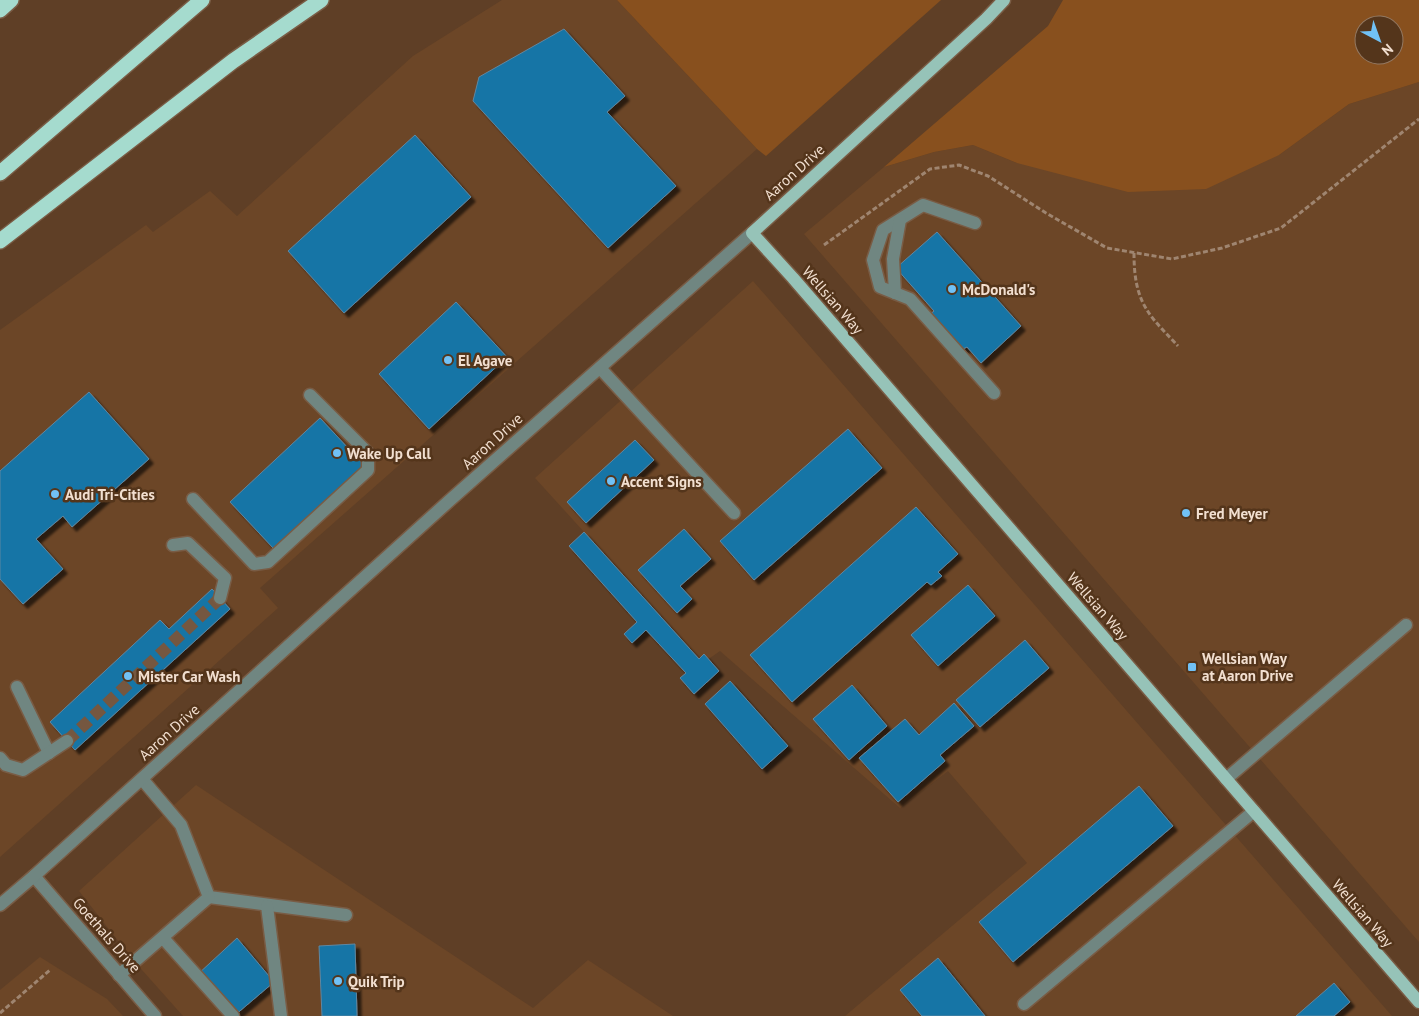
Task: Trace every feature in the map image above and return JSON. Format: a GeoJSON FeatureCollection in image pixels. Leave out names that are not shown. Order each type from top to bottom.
{"type":"FeatureCollection","features":[{"type":"Feature","properties":{"kind":"highway"},"geometry":{"type":"LineString","coordinates":[[0,10],[11,0]]}},
{"type":"Feature","properties":{"kind":"highway"},"geometry":{"type":"LineString","coordinates":[[0,173],[202,0]]}},
{"type":"Feature","properties":{"kind":"highway"},"geometry":{"type":"LineString","coordinates":[[0,242],[232,61],[321,0]]}},
{"type":"Feature","properties":{"kind":"main road","name":"Aaron Drive"},"geometry":{"type":"LineString","coordinates":[[752,233],[1004,0]]}},
{"type":"Feature","properties":{"kind":"main road","name":"Wellsian Way"},"geometry":{"type":"LineString","coordinates":[[752,233],[1419,1002]]}},
{"type":"Feature","properties":{"kind":"street"},"geometry":{"type":"LineString","coordinates":[[975,223],[923,205],[883,230],[873,260],[880,287],[910,299],[994,393]]}},
{"type":"Feature","properties":{"kind":"street"},"geometry":{"type":"LineString","coordinates":[[895,293],[893,260],[900,220]]}},
{"type":"Feature","properties":{"kind":"street","name":"Aaron Drive"},"geometry":{"type":"LineString","coordinates":[[0,905],[442,508],[752,233]]}},
{"type":"Feature","properties":{"kind":"street"},"geometry":{"type":"LineString","coordinates":[[600,368],[734,513]]}},
{"type":"Feature","properties":{"kind":"street"},"geometry":{"type":"LineString","coordinates":[[193,499],[254,564],[268,562],[368,470],[368,452],[310,395]]}},
{"type":"Feature","properties":{"kind":"street"},"geometry":{"type":"LineString","coordinates":[[173,546],[188,543],[225,578],[220,598]]}},
{"type":"Feature","properties":{"kind":"street"},"geometry":{"type":"LineString","coordinates":[[1226,779],[1406,625]]}},
{"type":"Feature","properties":{"kind":"street"},"geometry":{"type":"LineString","coordinates":[[17,687],[49,753]]}},
{"type":"Feature","properties":{"kind":"street"},"geometry":{"type":"LineString","coordinates":[[0,758],[6,765],[23,770],[67,741]]}},
{"type":"Feature","properties":{"kind":"street"},"geometry":{"type":"LineString","coordinates":[[142,778],[181,825],[209,897]]}},
{"type":"Feature","properties":{"kind":"street"},"geometry":{"type":"LineString","coordinates":[[1024,1004],[1254,811]]}},
{"type":"Feature","properties":{"kind":"street","name":"Goethals Drive"},"geometry":{"type":"LineString","coordinates":[[34,876],[155,1016]]}},
{"type":"Feature","properties":{"kind":"street"},"geometry":{"type":"LineString","coordinates":[[119,975],[209,897],[346,916]]}},
{"type":"Feature","properties":{"kind":"street"},"geometry":{"type":"LineString","coordinates":[[267,906],[281,1016]]}},
{"type":"Feature","properties":{"kind":"street"},"geometry":{"type":"LineString","coordinates":[[162,938],[233,1016]]}},
{"type":"Feature","properties":{"kind":"path"},"geometry":{"type":"LineString","coordinates":[[1178,346],[1147,311],[1138,290],[1134,271],[1134,253],[1172,259],[1222,248],[1281,228],[1419,119]]}},
{"type":"Feature","properties":{"kind":"path"},"geometry":{"type":"LineString","coordinates":[[0,1013],[50,970]]}},
{"type":"Feature","properties":{"kind":"shaded area"},"geometry":{"type":"Polygon","coordinates":[[[502,0],[617,0],[757,149],[260,588],[278,608],[0,857],[0,330],[146,225],[153,232],[210,191],[237,216],[413,56],[502,0]]]}},
{"type":"Feature","properties":{"kind":"shaded area"},"geometry":{"type":"Polygon","coordinates":[[[617,0],[941,0],[766,156],[757,149],[617,0]]]}},
{"type":"Feature","properties":{"kind":"shaded area"},"geometry":{"type":"Polygon","coordinates":[[[1063,0],[1419,0],[1419,82],[1349,104],[1279,155],[1206,189],[1128,192],[1017,163],[973,145],[934,152],[884,167],[1048,26],[1063,0]]]}},
{"type":"Feature","properties":{"kind":"shaded area"},"geometry":{"type":"Polygon","coordinates":[[[1419,82],[1419,942],[804,234],[884,167],[934,152],[973,145],[1017,163],[1279,155],[1349,104],[1419,82]]]}},
{"type":"Feature","properties":{"kind":"shaded area"},"geometry":{"type":"Polygon","coordinates":[[[753,281],[1392,1016],[845,1016],[1027,863],[948,771],[900,808],[720,651],[703,663],[535,478],[753,281]]]}},
{"type":"Feature","properties":{"kind":"shaded area"},"geometry":{"type":"Polygon","coordinates":[[[196,785],[533,1008],[588,960],[673,1016],[183,1016],[134,961],[79,891],[196,785]]]}},
{"type":"Feature","properties":{"kind":"shaded area"},"geometry":{"type":"Polygon","coordinates":[[[40,957],[107,999],[123,1016],[0,1016],[0,990],[40,957]]]}},
{"type":"Feature","properties":{"kind":"building"},"geometry":{"type":"Polygon","coordinates":[[[564,29],[625,96],[607,112],[676,186],[608,248],[473,101],[479,77],[564,29]]]}},
{"type":"Feature","properties":{"kind":"building"},"geometry":{"type":"Polygon","coordinates":[[[415,135],[471,197],[344,313],[288,251],[415,135]]]}},
{"type":"Feature","properties":{"kind":"building","name":"McDonald's"},"geometry":{"type":"Polygon","coordinates":[[[937,232],[1021,326],[981,363],[967,347],[959,351],[928,316],[934,311],[896,268],[937,232]]]}},
{"type":"Feature","properties":{"kind":"building"},"geometry":{"type":"Polygon","coordinates":[[[456,302],[507,357],[429,429],[379,374],[456,302]]]}},
{"type":"Feature","properties":{"kind":"building","name":"Audi Tri-Cities"},"geometry":{"type":"Polygon","coordinates":[[[89,392],[149,459],[72,527],[63,516],[36,539],[63,569],[23,604],[0,579],[0,471],[89,392]]]}},
{"type":"Feature","properties":{"kind":"building"},"geometry":{"type":"Polygon","coordinates":[[[320,418],[364,465],[274,549],[230,502],[320,418]]]}},
{"type":"Feature","properties":{"kind":"building"},"geometry":{"type":"Polygon","coordinates":[[[848,429],[882,468],[754,580],[720,541],[848,429]]]}},
{"type":"Feature","properties":{"kind":"building","name":"Accent Signs"},"geometry":{"type":"Polygon","coordinates":[[[635,440],[654,460],[586,523],[567,502],[635,440]]]}},
{"type":"Feature","properties":{"kind":"building"},"geometry":{"type":"Polygon","coordinates":[[[916,507],[958,554],[938,572],[942,576],[931,585],[927,582],[792,702],[750,655],[916,507]]]}},
{"type":"Feature","properties":{"kind":"building"},"geometry":{"type":"Polygon","coordinates":[[[684,529],[711,559],[680,586],[692,599],[677,613],[638,570],[684,529]]]}},
{"type":"Feature","properties":{"kind":"building"},"geometry":{"type":"Polygon","coordinates":[[[584,532],[699,659],[704,654],[719,671],[694,694],[680,678],[686,673],[646,630],[632,643],[624,634],[637,622],[569,546],[584,532]]]}},
{"type":"Feature","properties":{"kind":"building"},"geometry":{"type":"Polygon","coordinates":[[[968,585],[995,616],[938,666],[911,635],[968,585]]]}},
{"type":"Feature","properties":{"kind":"building","name":"Mister Car Wash"},"geometry":{"type":"Polygon","coordinates":[[[212,589],[230,609],[75,750],[50,722],[160,620],[169,629],[212,589]]]}},
{"type":"Feature","properties":{"kind":"building"},"geometry":{"type":"Polygon","coordinates":[[[1025,640],[1049,668],[980,727],[956,700],[1025,640]]]}},
{"type":"Feature","properties":{"kind":"building"},"geometry":{"type":"Polygon","coordinates":[[[730,681],[788,746],[762,769],[705,704],[730,681]]]}},
{"type":"Feature","properties":{"kind":"building"},"geometry":{"type":"Polygon","coordinates":[[[852,685],[887,726],[849,760],[813,719],[852,685]]]}},
{"type":"Feature","properties":{"kind":"building"},"geometry":{"type":"Polygon","coordinates":[[[954,703],[974,726],[940,755],[945,761],[898,802],[859,758],[905,719],[919,735],[954,703]]]}},
{"type":"Feature","properties":{"kind":"building"},"geometry":{"type":"Polygon","coordinates":[[[1139,786],[1173,826],[1013,962],[979,922],[1139,786]]]}},
{"type":"Feature","properties":{"kind":"building"},"geometry":{"type":"Polygon","coordinates":[[[237,938],[274,982],[234,1016],[197,975],[237,938]]]}},
{"type":"Feature","properties":{"kind":"building","name":"Quik Trip"},"geometry":{"type":"Polygon","coordinates":[[[355,944],[357,1016],[322,1016],[319,946],[355,944]]]}},
{"type":"Feature","properties":{"kind":"building"},"geometry":{"type":"Polygon","coordinates":[[[938,958],[985,1016],[922,1016],[900,990],[938,958]]]}},
{"type":"Feature","properties":{"kind":"building"},"geometry":{"type":"Polygon","coordinates":[[[1334,983],[1350,1002],[1334,1016],[1296,1016],[1334,983]]]}},
{"type":"Feature","properties":{"kind":"tunnel"},"geometry":{"type":"LineString","coordinates":[[67,741],[220,598]]}},
{"type":"Feature","properties":{"kind":"place","name":"McDonald's"},"geometry":{"type":"Point","coordinates":[952,289]}},
{"type":"Feature","properties":{"kind":"place","name":"El Agave"},"geometry":{"type":"Point","coordinates":[448,360]}},
{"type":"Feature","properties":{"kind":"place","name":"Wake Up Call"},"geometry":{"type":"Point","coordinates":[337,453]}},
{"type":"Feature","properties":{"kind":"place","name":"Accent Signs"},"geometry":{"type":"Point","coordinates":[611,481]}},
{"type":"Feature","properties":{"kind":"place","name":"Audi Tri-Cities"},"geometry":{"type":"Point","coordinates":[55,494]}},
{"type":"Feature","properties":{"kind":"place","name":"Fred Meyer"},"geometry":{"type":"Point","coordinates":[1186,513]}},
{"type":"Feature","properties":{"kind":"place","name":"Wellsian Way at Aaron Drive"},"geometry":{"type":"Point","coordinates":[1192,667]}},
{"type":"Feature","properties":{"kind":"place","name":"Mister Car Wash"},"geometry":{"type":"Point","coordinates":[128,676]}},
{"type":"Feature","properties":{"kind":"place","name":"Quik Trip"},"geometry":{"type":"Point","coordinates":[338,981]}}]}
